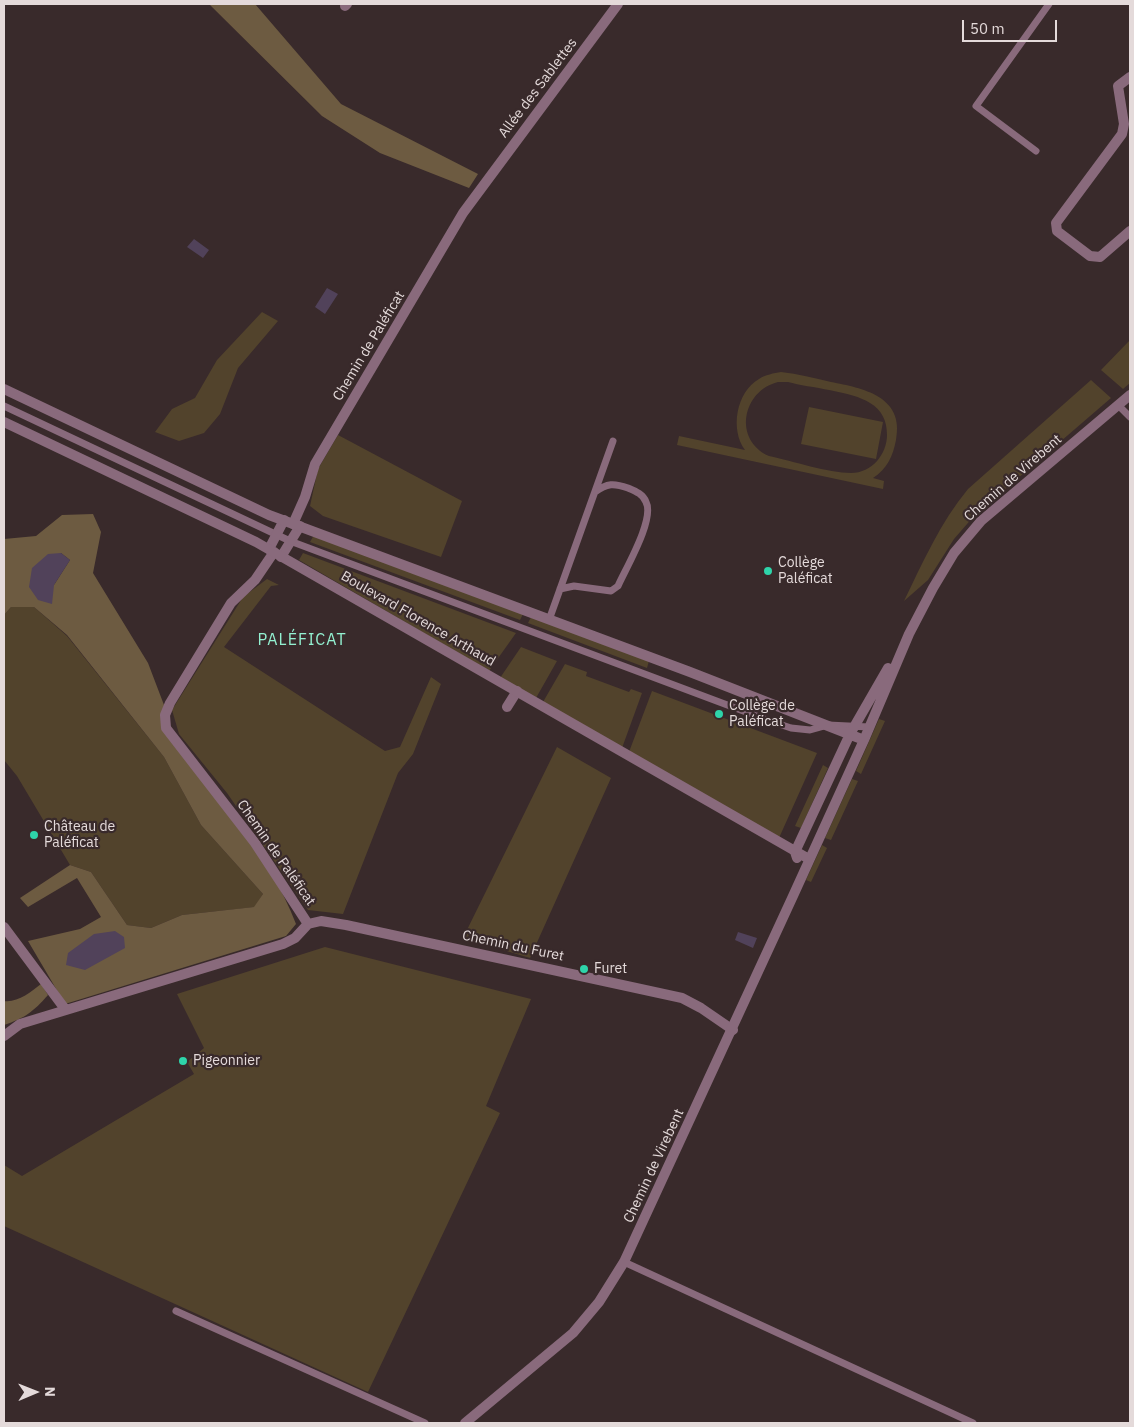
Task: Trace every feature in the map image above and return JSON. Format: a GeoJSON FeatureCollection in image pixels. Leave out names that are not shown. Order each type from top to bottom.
{"type":"FeatureCollection","features":[{"type":"Feature","properties":{"kind":"street","name":"Allée des Sablettes"},"geometry":{"type":"LineString","coordinates":[[481,189],[618,4]]}},
{"type":"Feature","properties":{"kind":"street"},"geometry":{"type":"LineString","coordinates":[[1130,77],[1118,86],[1124,124],[1122,134],[1056,223],[1057,231],[1090,256],[1100,257],[1130,231]]}},
{"type":"Feature","properties":{"kind":"street","name":"Chemin de Paléficat"},"geometry":{"type":"LineString","coordinates":[[292,523],[305,497],[315,464],[463,213],[481,189]]}},
{"type":"Feature","properties":{"kind":"street"},"geometry":{"type":"LineString","coordinates":[[4,389],[292,523],[828,725],[852,730],[864,740]]}},
{"type":"Feature","properties":{"kind":"street","name":"Chemin de Virebent"},"geometry":{"type":"LineString","coordinates":[[795,852],[852,730],[954,553],[981,521],[1130,395]]}},
{"type":"Feature","properties":{"kind":"street","name":"Boulevard Florence Arthaud"},"geometry":{"type":"LineString","coordinates":[[4,422],[275,553],[809,859]]}},
{"type":"Feature","properties":{"kind":"street"},"geometry":{"type":"LineString","coordinates":[[275,553],[277,534],[292,523]]}},
{"type":"Feature","properties":{"kind":"street"},"geometry":{"type":"LineString","coordinates":[[275,553],[290,541],[292,523]]}},
{"type":"Feature","properties":{"kind":"street","name":"Chemin de Paléficat"},"geometry":{"type":"LineString","coordinates":[[4,1036],[20,1024],[283,944],[295,938],[308,924],[255,843],[166,728],[166,715],[170,703],[226,611],[239,593],[255,580],[275,553]]}},
{"type":"Feature","properties":{"kind":"street","name":"Chemin de Virebent"},"geometry":{"type":"LineString","coordinates":[[465,1423],[573,1333],[600,1302],[624,1262],[864,740],[909,634]]}},
{"type":"Feature","properties":{"kind":"street"},"geometry":{"type":"LineString","coordinates":[[507,707],[517,691]]}},
{"type":"Feature","properties":{"kind":"street"},"geometry":{"type":"LineString","coordinates":[[795,852],[803,873]]}},
{"type":"Feature","properties":{"kind":"street","name":"Chemin du Furet"},"geometry":{"type":"LineString","coordinates":[[308,924],[321,921],[346,925],[682,998],[701,1008],[732,1030]]}},
{"type":"Feature","properties":{"kind":"street"},"geometry":{"type":"LineString","coordinates":[[4,927],[65,1010]]}},
{"type":"Feature","properties":{"kind":"lane"},"geometry":{"type":"LineString","coordinates":[[1036,151],[976,106],[1049,4]]}},
{"type":"Feature","properties":{"kind":"lane"},"geometry":{"type":"LineString","coordinates":[[1118,405],[1130,417]]}},
{"type":"Feature","properties":{"kind":"lane","name":"Boulevard Florence Arthaud"},"geometry":{"type":"LineString","coordinates":[[4,406],[290,541],[776,724],[810,730],[828,725]]}},
{"type":"Feature","properties":{"kind":"lane"},"geometry":{"type":"LineString","coordinates":[[549,620],[613,441]]}},
{"type":"Feature","properties":{"kind":"lane"},"geometry":{"type":"LineString","coordinates":[[560,589],[574,586],[611,591],[618,586],[646,522],[647,503],[642,495],[612,484],[604,485],[595,492]]}},
{"type":"Feature","properties":{"kind":"lane"},"geometry":{"type":"LineString","coordinates":[[852,730],[869,727]]}},
{"type":"Feature","properties":{"kind":"lane"},"geometry":{"type":"LineString","coordinates":[[624,1262],[972,1423]]}},
{"type":"Feature","properties":{"kind":"lane"},"geometry":{"type":"LineString","coordinates":[[176,1311],[425,1423]]}},
{"type":"Feature","properties":{"kind":"shaded area"},"geometry":{"type":"Polygon","coordinates":[[[209,4],[255,4],[341,104],[478,174],[469,188],[380,153],[322,116],[209,4]]]}},
{"type":"Feature","properties":{"kind":"shaded area"},"geometry":{"type":"Polygon","coordinates":[[[194,239],[209,250],[203,258],[187,247],[194,239]]]}},
{"type":"Feature","properties":{"kind":"shaded area"},"geometry":{"type":"Polygon","coordinates":[[[327,288],[338,294],[325,314],[315,307],[327,288]]]}},
{"type":"Feature","properties":{"kind":"shaded area"},"geometry":{"type":"Polygon","coordinates":[[[262,312],[278,321],[238,368],[220,414],[204,433],[179,441],[155,432],[172,409],[195,398],[217,360],[262,312]]]}},
{"type":"Feature","properties":{"kind":"shaded area"},"geometry":{"type":"Polygon","coordinates":[[[1130,340],[1130,383],[1123,389],[1101,370],[1130,340]]]}},
{"type":"Feature","properties":{"kind":"shaded area"},"geometry":{"type":"Polygon","coordinates":[[[781,372],[856,387],[868,391],[888,404],[894,413],[897,425],[896,440],[886,466],[873,478],[884,481],[883,489],[677,445],[679,436],[745,450],[740,442],[737,422],[738,412],[745,393],[751,385],[764,376],[781,372]],[[778,382],[766,387],[756,395],[750,405],[746,416],[747,428],[750,439],[758,449],[769,456],[821,469],[851,473],[865,470],[877,461],[884,449],[887,435],[885,421],[878,409],[853,396],[788,382],[778,382]]]}},
{"type":"Feature","properties":{"kind":"shaded area"},"geometry":{"type":"Polygon","coordinates":[[[1091,380],[1111,398],[974,516],[954,539],[928,580],[904,601],[940,529],[968,489],[1091,380]]]}},
{"type":"Feature","properties":{"kind":"shaded area"},"geometry":{"type":"Polygon","coordinates":[[[809,407],[883,422],[876,459],[801,444],[809,407]]]}},
{"type":"Feature","properties":{"kind":"shaded area"},"geometry":{"type":"Polygon","coordinates":[[[338,435],[462,501],[441,557],[323,516],[310,506],[318,469],[338,435]]]}},
{"type":"Feature","properties":{"kind":"shaded area"},"geometry":{"type":"Polygon","coordinates":[[[93,514],[101,532],[93,573],[148,663],[164,705],[161,728],[254,846],[284,897],[296,924],[286,936],[65,1004],[28,941],[80,929],[101,917],[77,878],[28,907],[20,898],[70,865],[91,872],[127,925],[151,928],[182,915],[254,907],[263,894],[201,825],[164,757],[67,635],[34,607],[11,607],[4,615],[4,539],[36,536],[62,515],[93,514]],[[61,553],[54,585],[70,560],[61,553]]]}},
{"type":"Feature","properties":{"kind":"shaded area"},"geometry":{"type":"Polygon","coordinates":[[[314,535],[523,614],[520,620],[310,542],[314,535]]]}},
{"type":"Feature","properties":{"kind":"shaded area"},"geometry":{"type":"Polygon","coordinates":[[[61,553],[70,560],[54,585],[52,604],[38,600],[29,587],[32,568],[48,554],[61,553]]]}},
{"type":"Feature","properties":{"kind":"shaded area"},"geometry":{"type":"Polygon","coordinates":[[[303,553],[516,633],[489,671],[299,560],[303,553]]]}},
{"type":"Feature","properties":{"kind":"shaded area"},"geometry":{"type":"Polygon","coordinates":[[[267,579],[279,585],[271,586],[224,647],[385,751],[400,747],[431,677],[441,684],[413,754],[398,773],[343,914],[308,910],[227,793],[179,734],[172,710],[243,597],[267,579]]]}},
{"type":"Feature","properties":{"kind":"shaded area"},"geometry":{"type":"Polygon","coordinates":[[[11,607],[34,607],[67,636],[164,757],[201,825],[263,894],[255,907],[182,915],[151,928],[127,925],[91,872],[70,865],[17,776],[4,760],[4,615],[11,607]]]}},
{"type":"Feature","properties":{"kind":"shaded area"},"geometry":{"type":"Polygon","coordinates":[[[531,617],[649,661],[647,668],[528,623],[531,617]]]}},
{"type":"Feature","properties":{"kind":"shaded area"},"geometry":{"type":"Polygon","coordinates":[[[521,647],[557,661],[536,698],[500,678],[521,647]]]}},
{"type":"Feature","properties":{"kind":"shaded area"},"geometry":{"type":"Polygon","coordinates":[[[565,664],[587,672],[586,676],[629,692],[631,689],[642,693],[622,748],[543,702],[565,664]]]}},
{"type":"Feature","properties":{"kind":"shaded area"},"geometry":{"type":"Polygon","coordinates":[[[652,691],[817,753],[779,838],[629,752],[652,691]]]}},
{"type":"Feature","properties":{"kind":"shaded area"},"geometry":{"type":"Polygon","coordinates":[[[879,719],[885,721],[861,774],[856,771],[879,719]]]}},
{"type":"Feature","properties":{"kind":"shaded area"},"geometry":{"type":"Polygon","coordinates":[[[557,747],[611,778],[530,958],[463,938],[557,747]]]}},
{"type":"Feature","properties":{"kind":"shaded area"},"geometry":{"type":"Polygon","coordinates":[[[823,765],[828,768],[801,828],[795,826],[823,765]]]}},
{"type":"Feature","properties":{"kind":"shaded area"},"geometry":{"type":"Polygon","coordinates":[[[852,779],[858,781],[831,840],[825,838],[852,779]]]}},
{"type":"Feature","properties":{"kind":"shaded area"},"geometry":{"type":"Polygon","coordinates":[[[822,845],[827,848],[811,882],[806,880],[822,845]]]}},
{"type":"Feature","properties":{"kind":"shaded area"},"geometry":{"type":"Polygon","coordinates":[[[115,931],[124,937],[125,948],[85,970],[66,965],[68,953],[94,934],[115,931]]]}},
{"type":"Feature","properties":{"kind":"shaded area"},"geometry":{"type":"Polygon","coordinates":[[[738,932],[757,938],[753,948],[735,940],[738,932]]]}},
{"type":"Feature","properties":{"kind":"shaded area"},"geometry":{"type":"Polygon","coordinates":[[[325,947],[531,999],[486,1106],[500,1113],[368,1392],[4,1226],[4,1165],[22,1176],[194,1074],[187,1062],[204,1048],[177,994],[325,947]]]}},
{"type":"Feature","properties":{"kind":"shaded area"},"geometry":{"type":"Polygon","coordinates":[[[41,984],[48,995],[28,1014],[4,1025],[4,1001],[19,999],[41,984]]]}},
{"type":"Feature","properties":{"kind":"place","name":"Collège Paléficat"},"geometry":{"type":"Point","coordinates":[768,571]}},
{"type":"Feature","properties":{"kind":"place","name":"Collège de Paléficat"},"geometry":{"type":"Point","coordinates":[719,714]}},
{"type":"Feature","properties":{"kind":"place","name":"Château de Paléficat"},"geometry":{"type":"Point","coordinates":[34,835]}},
{"type":"Feature","properties":{"kind":"place","name":"Furet"},"geometry":{"type":"Point","coordinates":[584,969]}},
{"type":"Feature","properties":{"kind":"place","name":"Pigeonnier"},"geometry":{"type":"Point","coordinates":[183,1061]}},
{"type":"Feature","properties":{"kind":"district","name":"PALÉFICAT"},"geometry":{"type":"Point","coordinates":[302,640]}}]}
